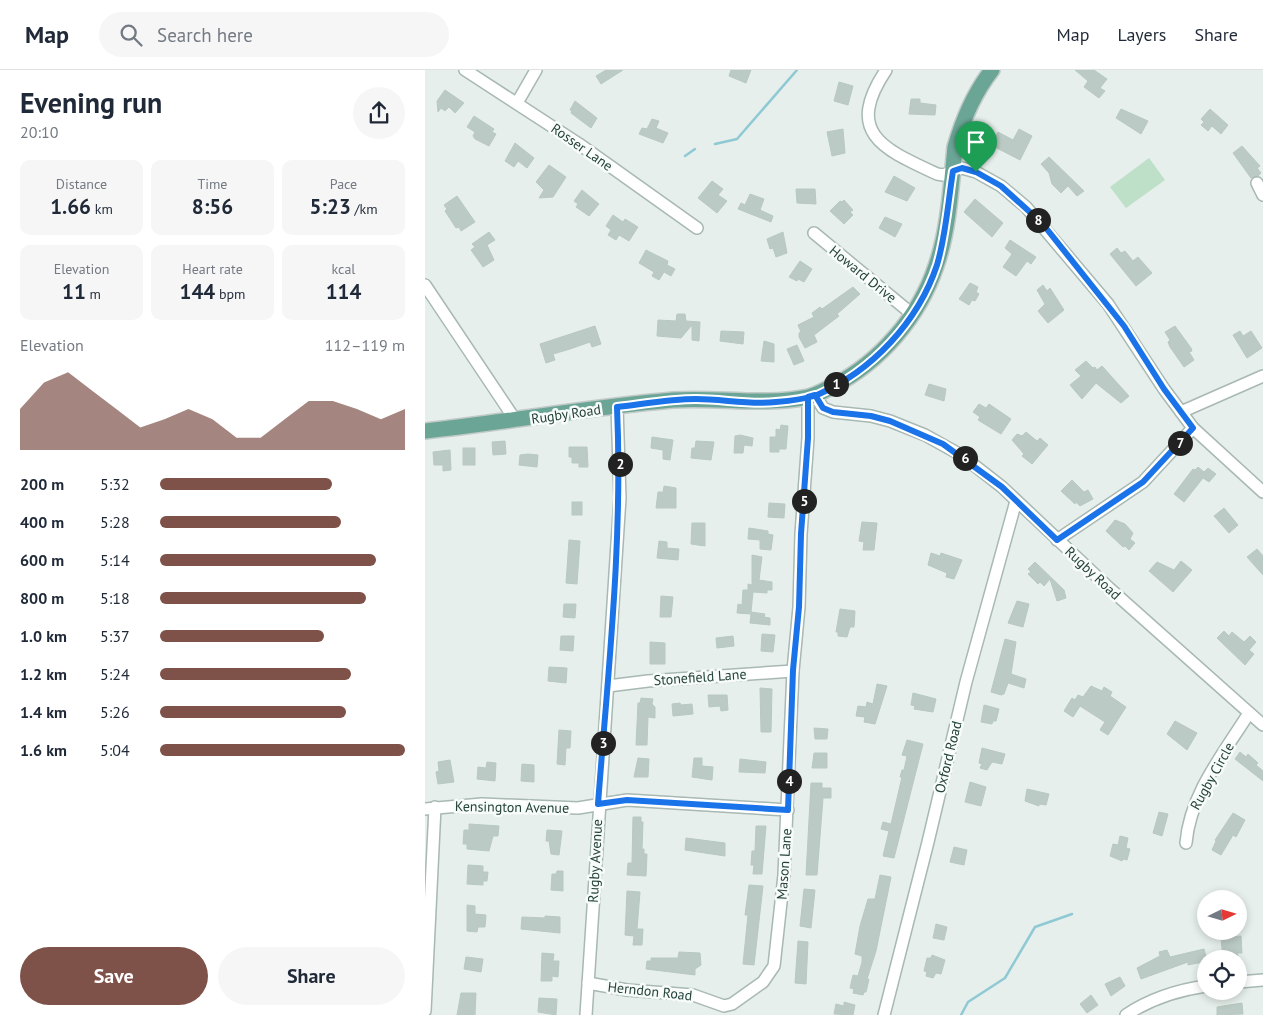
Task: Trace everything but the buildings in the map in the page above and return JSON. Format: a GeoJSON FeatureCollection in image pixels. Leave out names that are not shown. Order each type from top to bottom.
{"type":"FeatureCollection","features":[{"type":"Feature","properties":{"kind":"main road"},"geometry":{"type":"LineString","coordinates":[[810,401],[868,365],[912,314],[929,285],[936,266],[944,231],[955,147],[967,111],[992,70]]}},
{"type":"Feature","properties":{"kind":"main road","name":"Rugby Road"},"geometry":{"type":"LineString","coordinates":[[516,420],[672,400],[810,401]]}},
{"type":"Feature","properties":{"kind":"main road"},"geometry":{"type":"LineString","coordinates":[[425,431],[516,420]]}},
{"type":"Feature","properties":{"kind":"street","name":"Rosser Lane"},"geometry":{"type":"LineString","coordinates":[[465,70],[579,144],[697,228]]}},
{"type":"Feature","properties":{"kind":"street"},"geometry":{"type":"LineString","coordinates":[[517,103],[536,70]]}},
{"type":"Feature","properties":{"kind":"street"},"geometry":{"type":"LineString","coordinates":[[887,70],[869,102],[869,122],[875,136],[887,148],[937,174],[943,175],[962,168],[989,178],[1026,206],[1042,223],[1124,326],[1193,428],[1263,492]]}},
{"type":"Feature","properties":{"kind":"street"},"geometry":{"type":"LineString","coordinates":[[1257,183],[1263,195]]}},
{"type":"Feature","properties":{"kind":"street","name":"Howard Drive"},"geometry":{"type":"LineString","coordinates":[[813,234],[912,314]]}},
{"type":"Feature","properties":{"kind":"street","name":"Rugby Road"},"geometry":{"type":"LineString","coordinates":[[425,285],[516,420]]}},
{"type":"Feature","properties":{"kind":"street"},"geometry":{"type":"LineString","coordinates":[[1181,412],[1263,376]]}},
{"type":"Feature","properties":{"kind":"street","name":"Rugby Road"},"geometry":{"type":"LineString","coordinates":[[810,401],[833,412],[871,416],[890,421],[943,444],[961,455],[1016,501],[1263,725]]}},
{"type":"Feature","properties":{"kind":"street","name":"Mason Lane"},"geometry":{"type":"LineString","coordinates":[[763,982],[774,966],[776,957],[785,875],[793,670],[799,607],[801,534],[807,468],[810,401]]}},
{"type":"Feature","properties":{"kind":"street","name":"Rugby Avenue"},"geometry":{"type":"LineString","coordinates":[[586,1015],[598,804],[608,686],[620,498],[617,407]]}},
{"type":"Feature","properties":{"kind":"street"},"geometry":{"type":"LineString","coordinates":[[1057,540],[1143,482],[1193,428]]}},
{"type":"Feature","properties":{"kind":"street","name":"Oxford Road"},"geometry":{"type":"LineString","coordinates":[[884,1015],[929,842],[966,682],[1016,501]]}},
{"type":"Feature","properties":{"kind":"street","name":"Stonefield Lane"},"geometry":{"type":"LineString","coordinates":[[608,686],[648,681],[793,670]]}},
{"type":"Feature","properties":{"kind":"street","name":"Rugby Circle"},"geometry":{"type":"LineString","coordinates":[[1185,843],[1187,826],[1196,800],[1249,713]]}},
{"type":"Feature","properties":{"kind":"street","name":"Kensington Avenue"},"geometry":{"type":"LineString","coordinates":[[430,808],[482,804],[578,808],[627,800],[788,810]]}},
{"type":"Feature","properties":{"kind":"street"},"geometry":{"type":"LineString","coordinates":[[425,1011],[430,808]]}},
{"type":"Feature","properties":{"kind":"street"},"geometry":{"type":"LineString","coordinates":[[1247,981],[1263,980]]}},
{"type":"Feature","properties":{"kind":"street","name":"Herndon Road"},"geometry":{"type":"LineString","coordinates":[[588,984],[636,991],[693,995],[725,1006],[732,1004],[763,982]]}},
{"type":"Feature","properties":{"kind":"street"},"geometry":{"type":"LineString","coordinates":[[1126,1015],[1157,999],[1185,989],[1197,987]]}},
{"type":"Feature","properties":{"kind":"green space"},"geometry":{"type":"Polygon","coordinates":[[[1149,158],[1165,180],[1126,208],[1110,187],[1149,158]]]}},
{"type":"Feature","properties":{"kind":"waterway"},"geometry":{"type":"LineString","coordinates":[[715,144],[737,139],[797,70]]}},
{"type":"Feature","properties":{"kind":"waterway"},"geometry":{"type":"LineString","coordinates":[[685,156],[695,149]]}},
{"type":"Feature","properties":{"kind":"waterway"},"geometry":{"type":"LineString","coordinates":[[961,1015],[968,1002],[1005,978],[1035,927],[1072,914]]}},
{"type":"Feature","properties":{"kind":"route"},"geometry":{"type":"LineString","coordinates":[[976,172],[962,168],[957,168],[953,171],[941,250],[929,285],[917,307],[900,330],[868,365],[852,376],[815,395],[775,402],[697,399],[617,407],[620,498],[608,686],[598,804],[627,800],[788,810],[793,670],[799,607],[801,534],[808,438],[808,397],[815,395],[823,408],[833,412],[871,416],[890,421],[943,444],[961,455],[1002,487],[1057,540],[1080,523],[1125,496],[1143,482],[1166,460],[1193,428],[1164,389],[1108,304],[1042,223],[1026,206],[1001,186],[976,172]]}}]}
